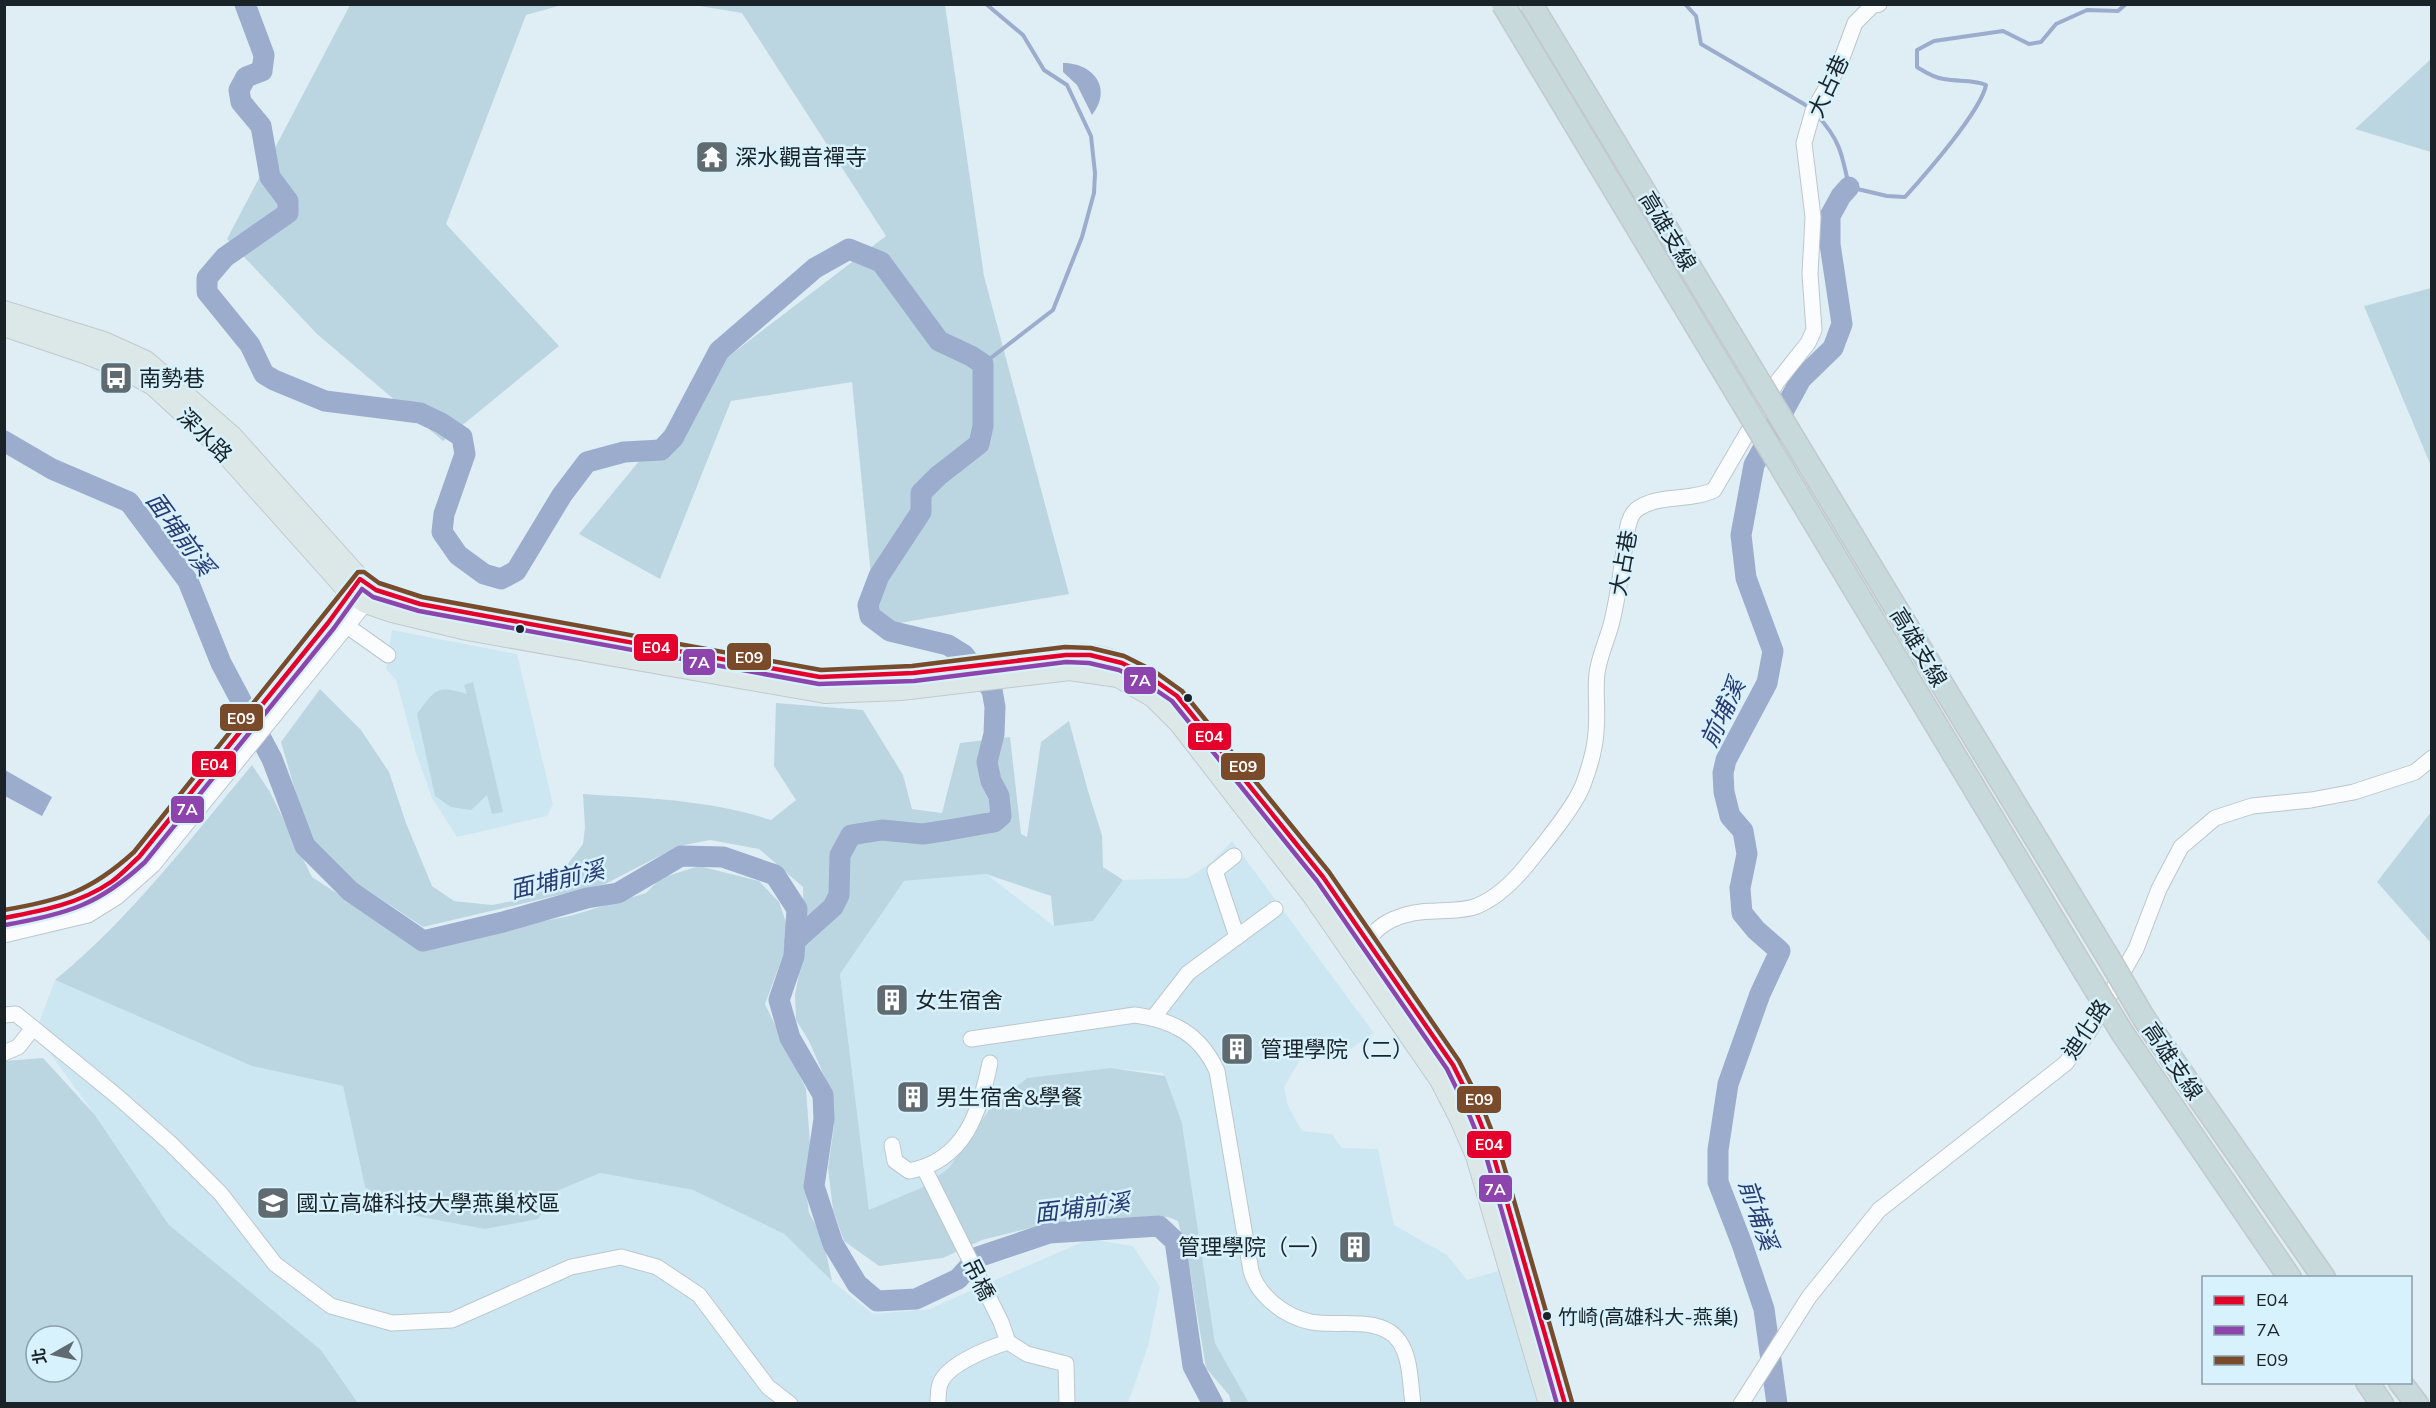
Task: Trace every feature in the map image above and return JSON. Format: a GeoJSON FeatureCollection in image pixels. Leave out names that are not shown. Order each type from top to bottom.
{"type":"FeatureCollection","features":[{"type":"Feature","properties":{"kind":"highway","name":"高雄支線"},"geometry":{"type":"LineString","coordinates":[[1503,4],[2123,1034],[2289,1276]]}},
{"type":"Feature","properties":{"kind":"highway","name":"高雄支線"},"geometry":{"type":"LineString","coordinates":[[1531,4],[2145,1020],[2323,1276]]}},
{"type":"Feature","properties":{"kind":"highway"},"geometry":{"type":"LineString","coordinates":[[2368,1384],[2382,1404]]}},
{"type":"Feature","properties":{"kind":"highway"},"geometry":{"type":"LineString","coordinates":[[2401,1384],[2417,1404]]}},
{"type":"Feature","properties":{"kind":"main road","name":"深水路"},"geometry":{"type":"LineString","coordinates":[[4,311],[104,342],[146,361],[232,436],[363,591]]}},
{"type":"Feature","properties":{"kind":"main road","name":"深水路"},"geometry":{"type":"LineString","coordinates":[[4,326],[84,353],[122,368],[153,384],[218,445],[363,591]]}},
{"type":"Feature","properties":{"kind":"main road"},"geometry":{"type":"LineString","coordinates":[[363,591],[467,630],[825,693],[1064,664],[1102,657],[1155,678],[1177,696],[1372,935],[1453,1065],[1475,1109],[1493,1154],[1565,1404]]}},
{"type":"Feature","properties":{"kind":"main road"},"geometry":{"type":"LineString","coordinates":[[1064,664],[1118,677],[1153,697],[1186,732],[1312,896],[1440,1080],[1476,1156],[1550,1404]]}},
{"type":"Feature","properties":{"kind":"street","name":"大占巷"},"geometry":{"type":"LineString","coordinates":[[1372,935],[1386,922],[1400,917],[1476,906],[1502,891],[1524,869],[1582,788],[1596,734],[1597,676],[1601,650],[1610,627],[1628,525],[1634,512],[1647,504],[1663,499],[1701,496],[1714,490],[1777,382],[1808,343],[1814,330],[1810,274],[1812,217],[1804,143],[1813,111],[1839,66],[1855,23],[1872,6],[1879,4]]}},
{"type":"Feature","properties":{"kind":"street"},"geometry":{"type":"LineString","coordinates":[[4,918],[42,911],[84,898],[113,881],[137,858],[328,623],[363,591]]}},
{"type":"Feature","properties":{"kind":"street"},"geometry":{"type":"LineString","coordinates":[[4,935],[88,915],[117,897],[149,869],[343,631],[363,591]]}},
{"type":"Feature","properties":{"kind":"street"},"geometry":{"type":"LineString","coordinates":[[343,631],[388,655]]}},
{"type":"Feature","properties":{"kind":"street","name":"迪化路"},"geometry":{"type":"LineString","coordinates":[[1741,1404],[1809,1297],[1879,1210],[2066,1062],[2090,1030],[2136,949],[2159,889],[2181,847],[2215,818],[2252,806],[2312,800],[2354,792],[2415,772],[2432,758]]}},
{"type":"Feature","properties":{"kind":"street"},"geometry":{"type":"LineString","coordinates":[[1234,856],[1215,871],[1237,937]]}},
{"type":"Feature","properties":{"kind":"street"},"geometry":{"type":"LineString","coordinates":[[137,858],[149,869]]}},
{"type":"Feature","properties":{"kind":"street"},"geometry":{"type":"LineString","coordinates":[[1153,1018],[1188,973],[1275,909]]}},
{"type":"Feature","properties":{"kind":"street"},"geometry":{"type":"LineString","coordinates":[[42,911],[45,927]]}},
{"type":"Feature","properties":{"kind":"street"},"geometry":{"type":"LineString","coordinates":[[1360,962],[1372,935]]}},
{"type":"Feature","properties":{"kind":"street"},"geometry":{"type":"LineString","coordinates":[[4,1014],[16,1014],[118,1097],[170,1143],[221,1194],[275,1264],[330,1306],[392,1323],[452,1320],[571,1267],[621,1257],[657,1268],[699,1295],[768,1387],[790,1404]]}},
{"type":"Feature","properties":{"kind":"street"},"geometry":{"type":"LineString","coordinates":[[971,1039],[1134,1016],[1170,1023],[1195,1039],[1209,1053],[1217,1071],[1251,1271],[1262,1294],[1286,1314],[1311,1322],[1365,1325],[1387,1329],[1398,1340],[1406,1355],[1413,1404]]}},
{"type":"Feature","properties":{"kind":"street"},"geometry":{"type":"LineString","coordinates":[[4,1053],[18,1047],[33,1028]]}},
{"type":"Feature","properties":{"kind":"street"},"geometry":{"type":"LineString","coordinates":[[892,1145],[895,1161],[909,1171],[924,1168],[954,1149],[975,1117],[983,1095],[990,1063]]}},
{"type":"Feature","properties":{"kind":"street","name":"吊橋"},"geometry":{"type":"LineString","coordinates":[[924,1168],[1001,1322],[1008,1342]]}},
{"type":"Feature","properties":{"kind":"street"},"geometry":{"type":"LineString","coordinates":[[938,1404],[941,1383],[954,1368],[988,1348],[1008,1342],[1027,1354],[1066,1364],[1067,1404]]}},
{"type":"Feature","properties":{"kind":"shaded area"},"geometry":{"type":"Polygon","coordinates":[[[350,5],[562,5],[526,15],[446,224],[559,346],[443,441],[317,334],[227,239],[350,5]]]}},
{"type":"Feature","properties":{"kind":"shaded area"},"geometry":{"type":"Polygon","coordinates":[[[693,5],[945,5],[984,276],[1069,594],[876,627],[852,382],[731,401],[660,579],[579,534],[720,363],[886,236],[742,13],[693,5]]]}},
{"type":"Feature","properties":{"kind":"shaded area"},"geometry":{"type":"Polygon","coordinates":[[[2431,59],[2431,152],[2355,129],[2431,59]]]}},
{"type":"Feature","properties":{"kind":"shaded area"},"geometry":{"type":"Polygon","coordinates":[[[2432,288],[2431,466],[2364,306],[2432,288]]]}},
{"type":"Feature","properties":{"kind":"shaded area"},"geometry":{"type":"Polygon","coordinates":[[[392,630],[517,654],[553,804],[547,816],[457,837],[432,798],[416,753],[396,680],[386,669],[392,630]]]}},
{"type":"Feature","properties":{"kind":"shaded area"},"geometry":{"type":"Polygon","coordinates":[[[473,682],[503,812],[492,814],[487,795],[471,810],[451,807],[435,796],[417,714],[428,699],[438,691],[449,690],[467,694],[464,685],[473,682]]]}},
{"type":"Feature","properties":{"kind":"shaded area"},"geometry":{"type":"Polygon","coordinates":[[[320,689],[361,730],[389,772],[406,823],[432,886],[454,901],[492,905],[528,898],[554,882],[583,844],[585,827],[583,794],[702,804],[771,820],[796,800],[774,766],[776,703],[863,710],[903,775],[912,809],[942,813],[960,743],[1010,737],[1021,834],[1027,837],[1041,742],[1069,721],[1102,835],[1103,867],[1123,880],[1093,921],[1054,926],[1051,896],[986,874],[904,881],[840,974],[869,1210],[921,1188],[949,1168],[989,1110],[1027,1078],[1111,1068],[1165,1076],[1182,1123],[1215,1343],[1249,1403],[1231,1403],[1229,1395],[1206,1368],[1190,1271],[1178,1221],[1168,1217],[1046,1224],[982,1240],[943,1258],[879,1266],[844,1241],[833,1210],[828,1168],[834,1126],[832,1094],[809,1041],[796,1020],[795,995],[804,947],[803,887],[759,849],[710,840],[679,846],[605,884],[423,927],[354,881],[315,843],[304,821],[281,742],[320,689]]]}},
{"type":"Feature","properties":{"kind":"shaded area"},"geometry":{"type":"Polygon","coordinates":[[[252,765],[270,792],[312,877],[418,946],[570,916],[646,893],[661,878],[699,866],[759,881],[779,902],[787,925],[784,953],[765,1004],[806,1089],[810,1144],[806,1190],[809,1213],[823,1238],[832,1281],[784,1234],[693,1190],[600,1173],[557,1191],[538,1219],[485,1229],[411,1215],[365,1187],[343,1086],[252,1066],[55,980],[109,931],[134,904],[252,765]]]}},
{"type":"Feature","properties":{"kind":"shaded area"},"geometry":{"type":"Polygon","coordinates":[[[2431,812],[2431,943],[2377,882],[2431,812]]]}},
{"type":"Feature","properties":{"kind":"shaded area"},"geometry":{"type":"Polygon","coordinates":[[[1232,841],[1374,1033],[1336,1059],[1303,1055],[1284,1087],[1288,1106],[1302,1131],[1332,1134],[1342,1148],[1378,1149],[1394,1225],[1447,1255],[1467,1280],[1502,1270],[1542,1403],[1249,1403],[1215,1343],[1182,1123],[1163,1073],[1111,1068],[989,1110],[949,1168],[921,1188],[869,1211],[840,974],[903,881],[986,874],[1054,926],[1092,921],[1123,880],[1188,878],[1212,862],[1232,841]]]}},
{"type":"Feature","properties":{"kind":"shaded area","name":"國立高雄科技大學燕巢校區"},"geometry":{"type":"Polygon","coordinates":[[[55,980],[252,1066],[343,1086],[365,1187],[557,1191],[600,1173],[693,1190],[784,1234],[832,1281],[873,1314],[929,1309],[1089,1239],[1133,1246],[1160,1287],[1148,1346],[1128,1403],[358,1403],[321,1350],[245,1292],[169,1225],[95,1115],[35,1033],[55,980]]]}},
{"type":"Feature","properties":{"kind":"shaded area"},"geometry":{"type":"Polygon","coordinates":[[[43,1058],[95,1115],[169,1225],[321,1350],[358,1403],[5,1403],[5,1061],[43,1058]]]}},
{"type":"Feature","properties":{"kind":"water"},"geometry":{"type":"Polygon","coordinates":[[[1063,63],[1084,67],[1097,79],[1101,96],[1092,115],[1077,85],[1063,72],[1063,63]]]}},
{"type":"Feature","properties":{"kind":"water"},"geometry":{"type":"Polygon","coordinates":[[[5,770],[52,797],[42,816],[5,796],[5,770]]]}},
{"type":"Feature","properties":{"kind":"waterway"},"geometry":{"type":"LineString","coordinates":[[245,4],[264,55],[262,71],[246,77],[239,90],[241,102],[261,126],[270,177],[288,201],[288,213],[225,257],[207,278],[207,292],[250,345],[264,374],[274,380],[325,401],[420,413],[462,437],[465,454],[444,514],[442,532],[458,555],[484,574],[501,579],[516,571],[562,495],[587,462],[624,452],[661,450],[673,438],[719,351],[815,268],[849,249],[881,262],[939,341],[983,364],[983,426],[979,444],[938,476],[921,493],[921,512],[879,576],[868,605],[870,616],[890,631],[948,645],[964,655],[992,690],[995,707],[994,734],[987,762],[991,781],[999,796],[1001,816],[994,822],[923,834],[882,830],[851,835],[840,855],[839,895],[833,907],[795,941]]}},
{"type":"Feature","properties":{"kind":"waterway"},"geometry":{"type":"LineString","coordinates":[[983,364],[1053,310],[1082,237],[1094,193],[1095,173],[1091,136],[1067,85],[1044,70],[1023,35],[986,4]]}},
{"type":"Feature","properties":{"kind":"waterway"},"geometry":{"type":"LineString","coordinates":[[1685,4],[1696,16],[1701,44],[1809,107]]}},
{"type":"Feature","properties":{"kind":"waterway"},"geometry":{"type":"LineString","coordinates":[[1817,115],[1831,132],[1839,148],[1849,187],[1887,196],[1905,197],[1963,126],[1982,96],[1986,85],[1950,80],[1930,74],[1917,67],[1917,50],[1934,41],[2003,31],[2029,44],[2041,42],[2056,24],[2087,10],[2118,11],[2126,4]]}},
{"type":"Feature","properties":{"kind":"waterway","name":"前埔溪"},"geometry":{"type":"LineString","coordinates":[[1777,1404],[1764,1309],[1718,1182],[1718,1150],[1728,1084],[1760,994],[1780,951],[1756,930],[1742,913],[1740,888],[1747,854],[1743,831],[1730,816],[1724,792],[1723,773],[1726,760],[1767,683],[1773,651],[1746,578],[1741,535],[1754,465],[1801,379],[1833,348],[1842,324],[1830,244],[1830,216],[1849,187]]}},
{"type":"Feature","properties":{"kind":"waterway","name":"面埔前溪"},"geometry":{"type":"LineString","coordinates":[[4,441],[52,469],[129,502],[188,581],[221,663],[272,759],[305,846],[350,891],[423,941],[503,922],[587,898],[618,893],[681,856],[723,857],[775,875],[797,909],[794,956],[779,1000],[790,1038],[823,1095],[824,1119],[814,1186],[833,1244],[857,1284],[877,1301],[916,1299],[958,1279],[978,1257],[1049,1233],[1159,1226],[1175,1241],[1193,1366],[1213,1404]]}},
{"type":"Feature","properties":{"kind":"transit line","name":"E09"},"geometry":{"type":"LineString","coordinates":[[4,910],[59,898],[74,892],[103,877],[134,852],[358,572],[364,572],[379,583],[422,597],[821,670],[912,666],[1065,647],[1091,648],[1124,656],[1154,671],[1182,691],[1329,872],[1459,1061],[1482,1106],[1500,1152],[1572,1402]]}},
{"type":"Feature","properties":{"kind":"transit line","name":"E04"},"geometry":{"type":"LineString","coordinates":[[4,918],[46,909],[86,896],[111,882],[139,857],[328,623],[360,579],[376,590],[420,604],[820,677],[913,673],[1066,655],[1090,655],[1122,663],[1151,678],[1177,696],[1323,877],[1453,1065],[1475,1109],[1493,1154],[1565,1404]]}},
{"type":"Feature","properties":{"kind":"transit line","name":"7A"},"geometry":{"type":"LineString","coordinates":[[5,925],[47,917],[81,906],[112,888],[145,862],[334,628],[362,589],[373,597],[419,611],[819,684],[914,681],[1066,662],[1089,663],[1119,670],[1147,684],[1172,701],[1317,881],[1447,1069],[1486,1156],[1557,1404]]}},
{"type":"Feature","properties":{"kind":"place","name":"深水觀音禪寺"},"geometry":{"type":"Point","coordinates":[712,157]}},
{"type":"Feature","properties":{"kind":"place","name":"南勢巷"},"geometry":{"type":"Point","coordinates":[116,378]}},
{"type":"Feature","properties":{"kind":"place","name":"女生宿舍"},"geometry":{"type":"Point","coordinates":[892,1000]}},
{"type":"Feature","properties":{"kind":"place","name":"管理學院（二）"},"geometry":{"type":"Point","coordinates":[1237,1049]}},
{"type":"Feature","properties":{"kind":"place","name":"男生宿舍&學餐"},"geometry":{"type":"Point","coordinates":[913,1097]}},
{"type":"Feature","properties":{"kind":"place","name":"國立高雄科技大學燕巢校區"},"geometry":{"type":"Point","coordinates":[273,1203]}},
{"type":"Feature","properties":{"kind":"place","name":"管理學院（一）"},"geometry":{"type":"Point","coordinates":[1355,1247]}},
{"type":"Feature","properties":{"kind":"place","name":"竹崎(高雄科大-燕巢)"},"geometry":{"type":"Point","coordinates":[1547,1316]}}]}
